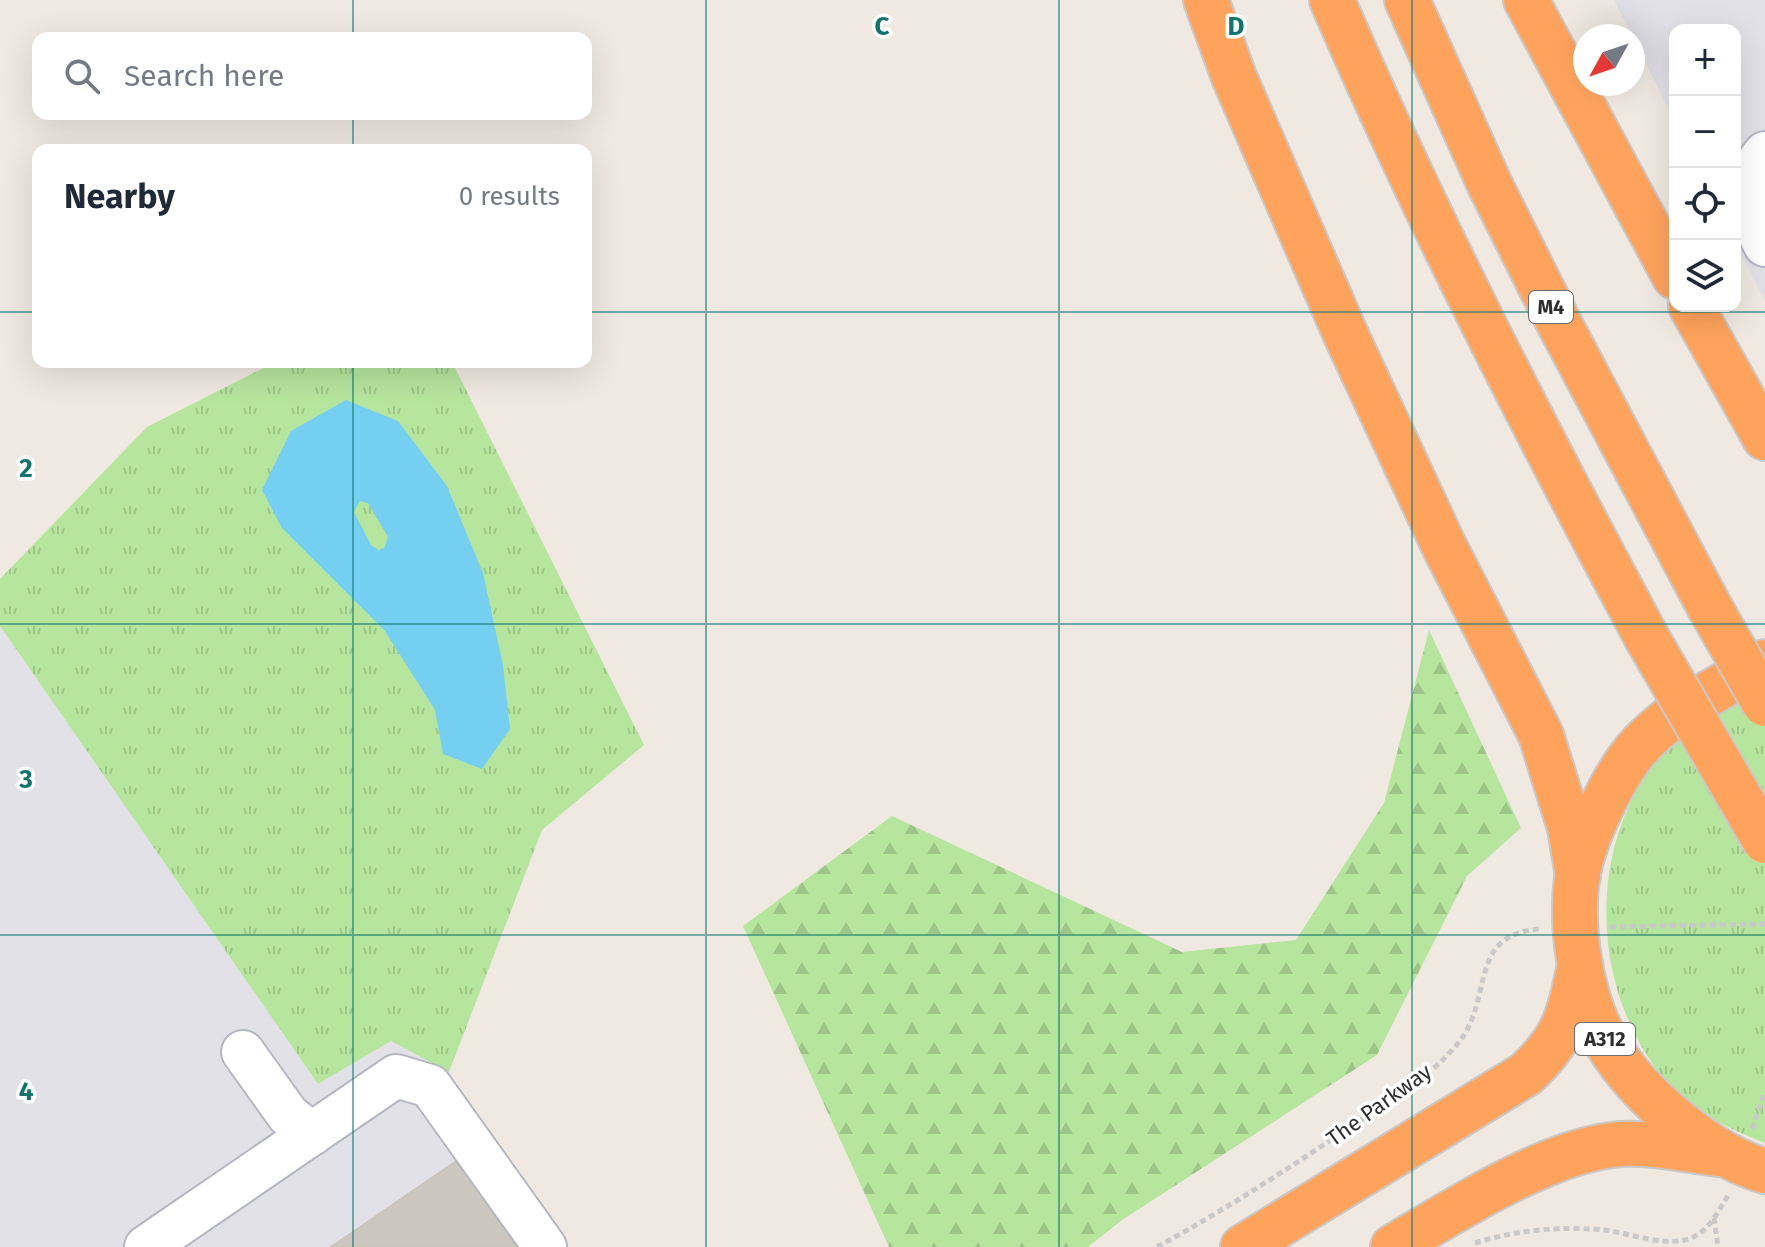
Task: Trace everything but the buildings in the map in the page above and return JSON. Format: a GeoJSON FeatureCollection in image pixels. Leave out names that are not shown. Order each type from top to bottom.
{"type":"FeatureCollection","features":[{"type":"Feature","properties":{"kind":"highway"},"geometry":{"type":"LineString","coordinates":[[1206,0],[1234,77],[1345,333],[1444,546],[1541,735],[1570,828],[1578,876]]}},
{"type":"Feature","properties":{"kind":"highway"},"geometry":{"type":"LineString","coordinates":[[1332,0],[1492,341],[1647,638],[1765,841]]}},
{"type":"Feature","properties":{"kind":"highway","name":"M4"},"geometry":{"type":"LineString","coordinates":[[1407,0],[1503,213],[1709,606],[1765,704]]}},
{"type":"Feature","properties":{"kind":"highway"},"geometry":{"type":"LineString","coordinates":[[1526,0],[1669,266]]}},
{"type":"Feature","properties":{"kind":"highway"},"geometry":{"type":"LineString","coordinates":[[1694,312],[1765,438]]}},
{"type":"Feature","properties":{"kind":"highway","name":"A312"},"geometry":{"type":"LineString","coordinates":[[1748,1167],[1662,1109],[1636,1083],[1607,1042],[1595,1016],[1580,965],[1575,914],[1578,876],[1595,823],[1611,789],[1635,752],[1660,727],[1687,707],[1765,662]]}},
{"type":"Feature","properties":{"kind":"highway","name":"The Parkway"},"geometry":{"type":"LineString","coordinates":[[1243,1247],[1526,1074],[1558,1039],[1570,1014],[1580,965]]}},
{"type":"Feature","properties":{"kind":"highway"},"geometry":{"type":"LineString","coordinates":[[1393,1247],[1543,1165],[1580,1151],[1621,1144],[1748,1167]]}},
{"type":"Feature","properties":{"kind":"lane"},"geometry":{"type":"LineString","coordinates":[[1765,153],[1751,184],[1765,245]]}},
{"type":"Feature","properties":{"kind":"lane"},"geometry":{"type":"LineString","coordinates":[[243,1052],[288,1115],[312,1134]]}},
{"type":"Feature","properties":{"kind":"lane"},"geometry":{"type":"LineString","coordinates":[[146,1247],[396,1076],[430,1086],[545,1247]]}},
{"type":"Feature","properties":{"kind":"path"},"geometry":{"type":"LineString","coordinates":[[1607,927],[1765,924]]}},
{"type":"Feature","properties":{"kind":"path","name":"The Parkway"},"geometry":{"type":"LineString","coordinates":[[1157,1247],[1248,1196],[1426,1075],[1468,1029],[1492,950],[1508,935],[1518,931],[1550,928]]}},
{"type":"Feature","properties":{"kind":"path"},"geometry":{"type":"LineString","coordinates":[[1464,1247],[1515,1233],[1573,1228],[1678,1241],[1692,1238],[1714,1218],[1748,1167],[1765,1092]]}},
{"type":"Feature","properties":{"kind":"path"},"geometry":{"type":"LineString","coordinates":[[1714,1218],[1718,1247]]}},
{"type":"Feature","properties":{"kind":"shaded area"},"geometry":{"type":"Polygon","coordinates":[[[1614,0],[1765,0],[1765,301],[1741,253],[1741,24],[1669,24],[1669,110],[1645,62],[1645,24],[1626,24],[1614,0]]]}},
{"type":"Feature","properties":{"kind":"shaded area"},"geometry":{"type":"Polygon","coordinates":[[[0,626],[318,1084],[391,1041],[449,1072],[566,1247],[0,1247],[0,626]]]}},
{"type":"Feature","properties":{"kind":"green space"},"geometry":{"type":"Polygon","coordinates":[[[263,368],[455,368],[644,745],[542,830],[449,1072],[391,1041],[318,1084],[0,626],[0,579],[147,427],[263,368]]]}},
{"type":"Feature","properties":{"kind":"green space"},"geometry":{"type":"Polygon","coordinates":[[[1429,630],[1521,828],[1467,876],[1377,1055],[1122,1220],[1088,1247],[889,1247],[743,926],[892,816],[1182,952],[1296,940],[1384,803],[1429,630]]]}},
{"type":"Feature","properties":{"kind":"green space"},"geometry":{"type":"Polygon","coordinates":[[[1765,689],[1765,1143],[1726,1126],[1688,1102],[1668,1083],[1642,1048],[1624,1008],[1612,966],[1606,922],[1609,878],[1618,835],[1635,795],[1659,758],[1694,728],[1765,689]]]}},
{"type":"Feature","properties":{"kind":"water"},"geometry":{"type":"Polygon","coordinates":[[[346,400],[398,421],[447,486],[483,573],[503,665],[510,729],[482,769],[443,754],[435,710],[385,631],[282,528],[262,490],[291,431],[346,400]],[[360,501],[354,512],[371,545],[378,550],[384,548],[388,537],[368,503],[360,501]]]}}]}
